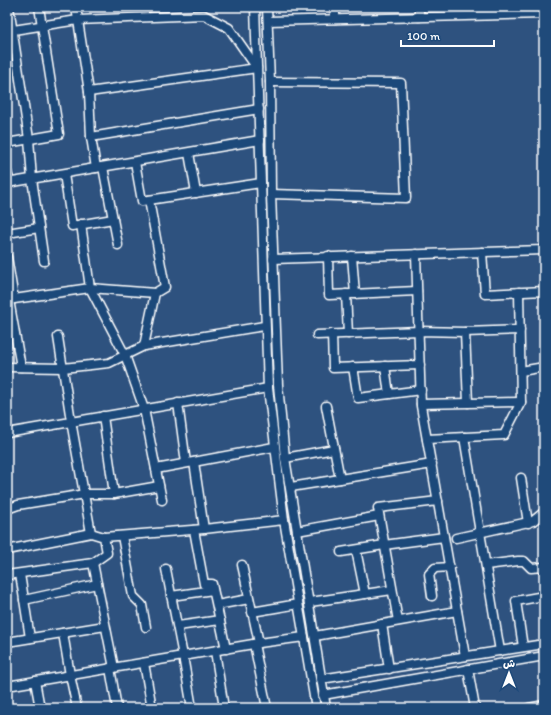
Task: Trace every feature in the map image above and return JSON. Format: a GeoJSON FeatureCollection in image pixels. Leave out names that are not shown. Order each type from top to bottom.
{"type":"FeatureCollection","features":[{"type":"Feature","properties":{"kind":"street"},"geometry":{"type":"LineString","coordinates":[[9,7],[10,30],[29,139],[32,179],[44,261]]}},
{"type":"Feature","properties":{"kind":"street"},"geometry":{"type":"LineString","coordinates":[[7,143],[59,134],[39,7]]}},
{"type":"Feature","properties":{"kind":"street"},"geometry":{"type":"LineString","coordinates":[[76,7],[89,92],[91,136],[113,219],[118,246]]}},
{"type":"Feature","properties":{"kind":"street"},"geometry":{"type":"LineString","coordinates":[[255,7],[260,140],[264,326],[268,388],[284,520],[316,708]]}},
{"type":"Feature","properties":{"kind":"street"},"geometry":{"type":"LineString","coordinates":[[267,7],[270,82],[271,194],[278,385],[285,458],[310,602],[326,708]]}},
{"type":"Feature","properties":{"kind":"street"},"geometry":{"type":"LineString","coordinates":[[335,7],[335,19]]}},
{"type":"Feature","properties":{"kind":"street"},"geometry":{"type":"LineString","coordinates":[[419,7],[419,17]]}},
{"type":"Feature","properties":{"kind":"street"},"geometry":{"type":"LineString","coordinates":[[268,21],[419,17],[523,11],[544,14]]}},
{"type":"Feature","properties":{"kind":"street"},"geometry":{"type":"LineString","coordinates":[[10,30],[78,20],[204,14],[228,28],[257,68]]}},
{"type":"Feature","properties":{"kind":"street"},"geometry":{"type":"LineString","coordinates":[[89,92],[257,68]]}},
{"type":"Feature","properties":{"kind":"street"},"geometry":{"type":"LineString","coordinates":[[270,82],[402,83],[406,198],[271,194]]}},
{"type":"Feature","properties":{"kind":"street"},"geometry":{"type":"LineString","coordinates":[[91,136],[259,109]]}},
{"type":"Feature","properties":{"kind":"street"},"geometry":{"type":"LineString","coordinates":[[7,172],[8,183],[260,140]]}},
{"type":"Feature","properties":{"kind":"street"},"geometry":{"type":"LineString","coordinates":[[189,152],[196,193]]}},
{"type":"Feature","properties":{"kind":"street"},"geometry":{"type":"LineString","coordinates":[[135,162],[142,201],[261,183]]}},
{"type":"Feature","properties":{"kind":"street"},"geometry":{"type":"LineString","coordinates":[[64,174],[72,226],[113,219]]}},
{"type":"Feature","properties":{"kind":"street"},"geometry":{"type":"LineString","coordinates":[[10,300],[90,288],[155,293],[165,287],[150,200]]}},
{"type":"Feature","properties":{"kind":"street"},"geometry":{"type":"LineString","coordinates":[[81,224],[90,288],[126,355],[144,409],[162,500]]}},
{"type":"Feature","properties":{"kind":"street"},"geometry":{"type":"LineString","coordinates":[[7,233],[39,228]]}},
{"type":"Feature","properties":{"kind":"street"},"geometry":{"type":"LineString","coordinates":[[273,259],[544,250]]}},
{"type":"Feature","properties":{"kind":"street"},"geometry":{"type":"LineString","coordinates":[[482,252],[485,294],[544,291]]}},
{"type":"Feature","properties":{"kind":"street"},"geometry":{"type":"LineString","coordinates":[[416,254],[421,404],[465,656]]}},
{"type":"Feature","properties":{"kind":"street"},"geometry":{"type":"LineString","coordinates":[[328,256],[329,295],[417,291]]}},
{"type":"Feature","properties":{"kind":"street"},"geometry":{"type":"LineString","coordinates":[[352,256],[355,294]]}},
{"type":"Feature","properties":{"kind":"street"},"geometry":{"type":"LineString","coordinates":[[7,257],[10,300],[21,367]]}},
{"type":"Feature","properties":{"kind":"street"},"geometry":{"type":"LineString","coordinates":[[427,439],[504,435],[522,402],[519,292]]}},
{"type":"Feature","properties":{"kind":"street"},"geometry":{"type":"LineString","coordinates":[[144,346],[155,293]]}},
{"type":"Feature","properties":{"kind":"street"},"geometry":{"type":"LineString","coordinates":[[346,294],[348,334]]}},
{"type":"Feature","properties":{"kind":"street"},"geometry":{"type":"LineString","coordinates":[[7,367],[63,368],[109,363],[144,346],[264,326]]}},
{"type":"Feature","properties":{"kind":"street"},"geometry":{"type":"LineString","coordinates":[[317,335],[419,331],[465,332],[520,330]]}},
{"type":"Feature","properties":{"kind":"street"},"geometry":{"type":"LineString","coordinates":[[465,332],[468,403]]}},
{"type":"Feature","properties":{"kind":"street"},"geometry":{"type":"LineString","coordinates":[[332,334],[333,368],[420,365]]}},
{"type":"Feature","properties":{"kind":"street"},"geometry":{"type":"LineString","coordinates":[[58,337],[91,533]]}},
{"type":"Feature","properties":{"kind":"street"},"geometry":{"type":"LineString","coordinates":[[385,366],[388,394]]}},
{"type":"Feature","properties":{"kind":"street"},"geometry":{"type":"LineString","coordinates":[[353,367],[358,398],[421,390]]}},
{"type":"Feature","properties":{"kind":"street"},"geometry":{"type":"LineString","coordinates":[[521,371],[544,367]]}},
{"type":"Feature","properties":{"kind":"street"},"geometry":{"type":"LineString","coordinates":[[7,433],[268,388]]}},
{"type":"Feature","properties":{"kind":"street"},"geometry":{"type":"LineString","coordinates":[[421,404],[522,402]]}},
{"type":"Feature","properties":{"kind":"street"},"geometry":{"type":"LineString","coordinates":[[178,403],[204,529]]}},
{"type":"Feature","properties":{"kind":"street"},"geometry":{"type":"LineString","coordinates":[[326,406],[340,479]]}},
{"type":"Feature","properties":{"kind":"street"},"geometry":{"type":"LineString","coordinates":[[103,416],[114,494]]}},
{"type":"Feature","properties":{"kind":"street"},"geometry":{"type":"LineString","coordinates":[[464,437],[500,651]]}},
{"type":"Feature","properties":{"kind":"street"},"geometry":{"type":"LineString","coordinates":[[156,469],[274,447]]}},
{"type":"Feature","properties":{"kind":"street"},"geometry":{"type":"LineString","coordinates":[[285,458],[334,450]]}},
{"type":"Feature","properties":{"kind":"street"},"geometry":{"type":"LineString","coordinates":[[290,487],[432,464]]}},
{"type":"Feature","properties":{"kind":"street"},"geometry":{"type":"LineString","coordinates":[[522,478],[528,522]]}},
{"type":"Feature","properties":{"kind":"street"},"geometry":{"type":"LineString","coordinates":[[7,509],[18,505],[85,494],[114,494],[159,486]]}},
{"type":"Feature","properties":{"kind":"street"},"geometry":{"type":"LineString","coordinates":[[398,621],[378,508],[438,501]]}},
{"type":"Feature","properties":{"kind":"street"},"geometry":{"type":"LineString","coordinates":[[456,538],[533,522],[544,512]]}},
{"type":"Feature","properties":{"kind":"street"},"geometry":{"type":"LineString","coordinates":[[297,531],[379,516]]}},
{"type":"Feature","properties":{"kind":"street"},"geometry":{"type":"LineString","coordinates":[[7,550],[91,533],[104,537],[122,536],[284,520]]}},
{"type":"Feature","properties":{"kind":"street"},"geometry":{"type":"LineString","coordinates":[[194,530],[204,584],[212,584],[226,649]]}},
{"type":"Feature","properties":{"kind":"street"},"geometry":{"type":"LineString","coordinates":[[122,536],[133,596],[142,605],[146,627]]}},
{"type":"Feature","properties":{"kind":"street"},"geometry":{"type":"LineString","coordinates":[[7,575],[93,563],[107,553],[104,537]]}},
{"type":"Feature","properties":{"kind":"street"},"geometry":{"type":"LineString","coordinates":[[341,552],[444,537]]}},
{"type":"Feature","properties":{"kind":"street"},"geometry":{"type":"LineString","coordinates":[[356,550],[365,594]]}},
{"type":"Feature","properties":{"kind":"street"},"geometry":{"type":"LineString","coordinates":[[486,565],[524,561],[531,568],[544,567]]}},
{"type":"Feature","properties":{"kind":"street"},"geometry":{"type":"LineString","coordinates":[[93,563],[106,626],[117,708]]}},
{"type":"Feature","properties":{"kind":"street"},"geometry":{"type":"LineString","coordinates":[[242,565],[252,612],[267,708]]}},
{"type":"Feature","properties":{"kind":"street"},"geometry":{"type":"LineString","coordinates":[[432,596],[429,574],[435,568],[450,567]]}},
{"type":"Feature","properties":{"kind":"street"},"geometry":{"type":"LineString","coordinates":[[166,568],[184,656],[192,708]]}},
{"type":"Feature","properties":{"kind":"street"},"geometry":{"type":"LineString","coordinates":[[20,574],[30,638]]}},
{"type":"Feature","properties":{"kind":"street"},"geometry":{"type":"LineString","coordinates":[[24,600],[97,584]]}},
{"type":"Feature","properties":{"kind":"street"},"geometry":{"type":"LineString","coordinates":[[172,596],[213,590]]}},
{"type":"Feature","properties":{"kind":"street"},"geometry":{"type":"LineString","coordinates":[[310,602],[392,590]]}},
{"type":"Feature","properties":{"kind":"street"},"geometry":{"type":"LineString","coordinates":[[523,647],[516,601],[544,596]]}},
{"type":"Feature","properties":{"kind":"street"},"geometry":{"type":"LineString","coordinates":[[216,605],[249,599]]}},
{"type":"Feature","properties":{"kind":"street"},"geometry":{"type":"LineString","coordinates":[[252,612],[298,604]]}},
{"type":"Feature","properties":{"kind":"street"},"geometry":{"type":"LineString","coordinates":[[314,636],[457,611]]}},
{"type":"Feature","properties":{"kind":"street"},"geometry":{"type":"LineString","coordinates":[[178,626],[220,620]]}},
{"type":"Feature","properties":{"kind":"street"},"geometry":{"type":"LineString","coordinates":[[382,624],[389,669]]}},
{"type":"Feature","properties":{"kind":"street"},"geometry":{"type":"LineString","coordinates":[[7,642],[106,626]]}},
{"type":"Feature","properties":{"kind":"street"},"geometry":{"type":"LineString","coordinates":[[62,633],[77,708]]}},
{"type":"Feature","properties":{"kind":"street"},"geometry":{"type":"LineString","coordinates":[[7,686],[257,643],[304,637]]}},
{"type":"Feature","properties":{"kind":"street"},"geometry":{"type":"LineString","coordinates":[[321,680],[544,644]]}},
{"type":"Feature","properties":{"kind":"street"},"geometry":{"type":"LineString","coordinates":[[215,650],[224,708]]}},
{"type":"Feature","properties":{"kind":"street"},"geometry":{"type":"LineString","coordinates":[[324,695],[544,656]]}},
{"type":"Feature","properties":{"kind":"street"},"geometry":{"type":"LineString","coordinates":[[144,663],[152,708]]}},
{"type":"Feature","properties":{"kind":"street"},"geometry":{"type":"LineString","coordinates":[[468,670],[475,708]]}},
{"type":"Feature","properties":{"kind":"street"},"geometry":{"type":"LineString","coordinates":[[35,681],[40,708]]}},
{"type":"Feature","properties":{"kind":"street"},"geometry":{"type":"LineString","coordinates":[[529,708],[544,705]]}}]}
